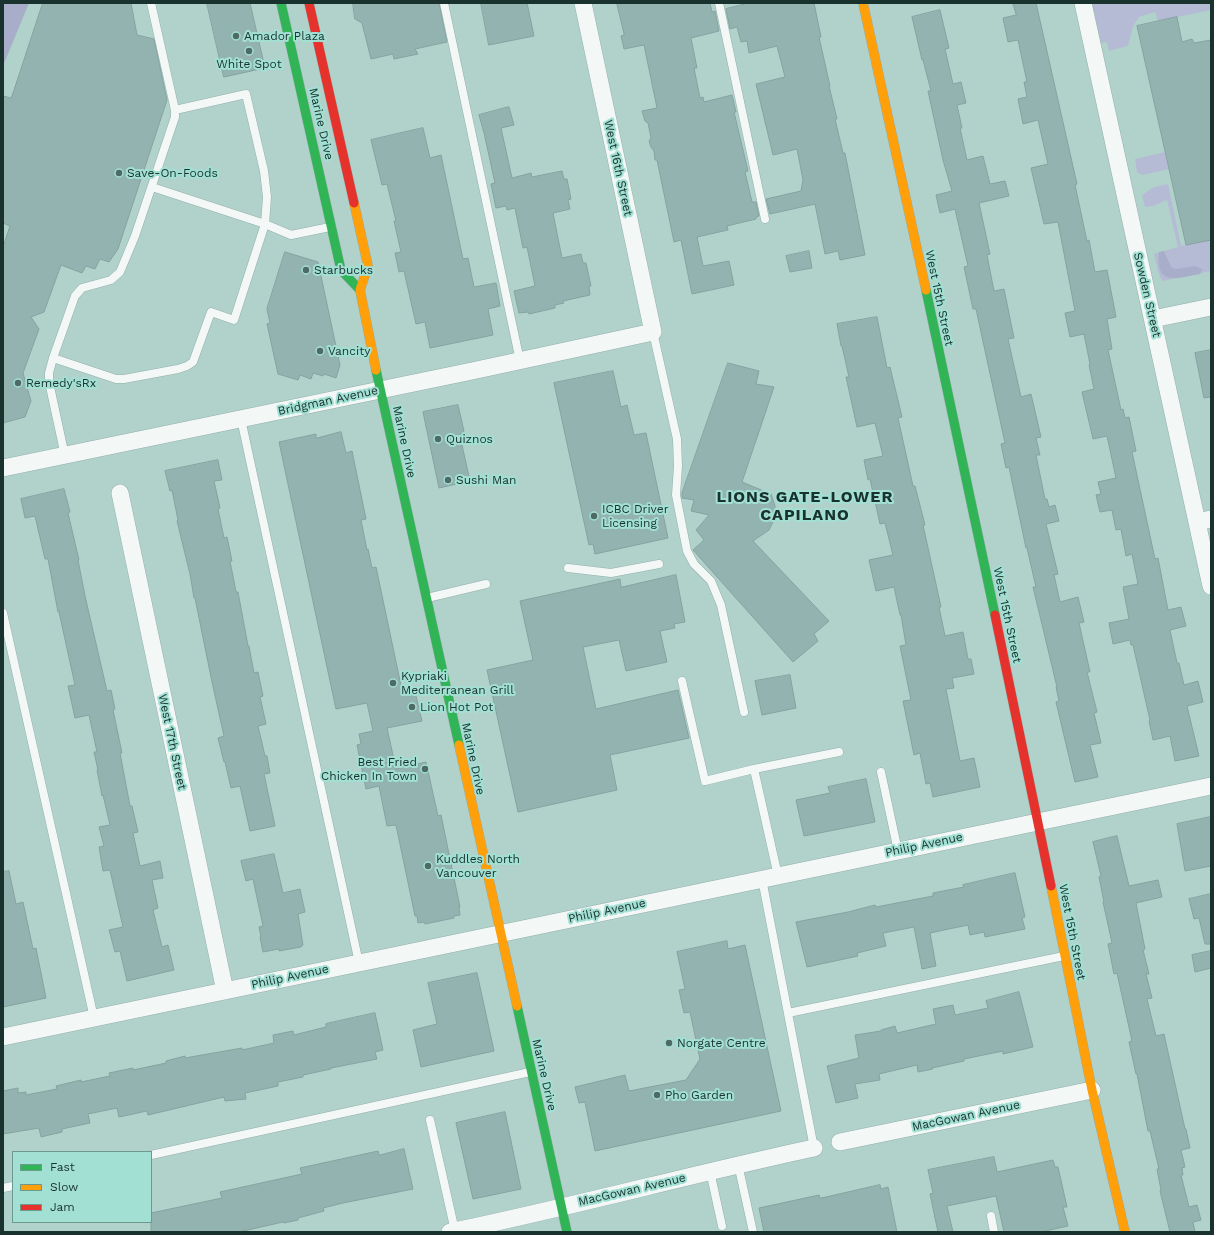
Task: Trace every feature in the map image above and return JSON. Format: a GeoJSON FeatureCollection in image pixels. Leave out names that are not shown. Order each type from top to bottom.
{"type":"FeatureCollection","features":[{"type":"Feature","properties":{"kind":"main road","name":"Marine Drive"},"geometry":{"type":"LineString","coordinates":[[281,3],[341,270],[360,290]]}},
{"type":"Feature","properties":{"kind":"main road","name":"Marine Drive"},"geometry":{"type":"LineString","coordinates":[[309,3],[368,266],[360,290],[380,390],[567,1232]]}},
{"type":"Feature","properties":{"kind":"main road","name":"West 15th Street"},"geometry":{"type":"LineString","coordinates":[[863,3],[1038,821],[1092,1090],[1125,1232]]}},
{"type":"Feature","properties":{"kind":"street","name":"West 16th Street"},"geometry":{"type":"LineString","coordinates":[[583,3],[653,332]]}},
{"type":"Feature","properties":{"kind":"street","name":"Sowden Street"},"geometry":{"type":"LineString","coordinates":[[1083,3],[1153,319],[1204,521],[1211,586]]}},
{"type":"Feature","properties":{"kind":"street"},"geometry":{"type":"LineString","coordinates":[[1153,319],[1211,307]]}},
{"type":"Feature","properties":{"kind":"street","name":"Bridgman Avenue"},"geometry":{"type":"LineString","coordinates":[[3,468],[241,420],[653,332]]}},
{"type":"Feature","properties":{"kind":"street","name":"West 17th Street"},"geometry":{"type":"LineString","coordinates":[[120,493],[225,991]]}},
{"type":"Feature","properties":{"kind":"street","name":"Philip Avenue"},"geometry":{"type":"LineString","coordinates":[[3,1037],[1211,786]]}},
{"type":"Feature","properties":{"kind":"street","name":"MacGowan Avenue"},"geometry":{"type":"LineString","coordinates":[[840,1142],[1092,1090]]}},
{"type":"Feature","properties":{"kind":"street","name":"MacGowan Avenue"},"geometry":{"type":"LineString","coordinates":[[453,1232],[738,1164],[814,1148]]}},
{"type":"Feature","properties":{"kind":"lane"},"geometry":{"type":"LineString","coordinates":[[65,456],[49,382],[49,373],[53,358],[75,296],[82,288],[111,280],[120,272],[128,254],[175,117],[175,110],[151,3]]}},
{"type":"Feature","properties":{"kind":"lane"},"geometry":{"type":"LineString","coordinates":[[444,3],[520,361]]}},
{"type":"Feature","properties":{"kind":"lane"},"geometry":{"type":"LineString","coordinates":[[719,3],[765,219]]}},
{"type":"Feature","properties":{"kind":"lane"},"geometry":{"type":"LineString","coordinates":[[53,358],[116,379],[124,379],[178,369],[187,366],[195,357],[211,312],[234,320],[265,224],[267,197],[264,171],[246,94],[175,110]]}},
{"type":"Feature","properties":{"kind":"lane"},"geometry":{"type":"LineString","coordinates":[[152,186],[265,224],[291,235],[332,227]]}},
{"type":"Feature","properties":{"kind":"lane"},"geometry":{"type":"LineString","coordinates":[[653,332],[677,439],[678,466],[676,495],[687,551],[694,564],[710,581],[721,605],[744,712]]}},
{"type":"Feature","properties":{"kind":"lane"},"geometry":{"type":"LineString","coordinates":[[241,420],[359,963]]}},
{"type":"Feature","properties":{"kind":"lane"},"geometry":{"type":"LineString","coordinates":[[568,568],[611,573],[659,564]]}},
{"type":"Feature","properties":{"kind":"lane"},"geometry":{"type":"LineString","coordinates":[[426,598],[486,584]]}},
{"type":"Feature","properties":{"kind":"lane"},"geometry":{"type":"LineString","coordinates":[[3,613],[94,1018]]}},
{"type":"Feature","properties":{"kind":"lane"},"geometry":{"type":"LineString","coordinates":[[682,681],[705,781],[839,752]]}},
{"type":"Feature","properties":{"kind":"lane"},"geometry":{"type":"LineString","coordinates":[[754,770],[788,1013],[814,1148]]}},
{"type":"Feature","properties":{"kind":"lane"},"geometry":{"type":"LineString","coordinates":[[881,772],[898,851]]}},
{"type":"Feature","properties":{"kind":"lane"},"geometry":{"type":"LineString","coordinates":[[788,1013],[1064,956]]}},
{"type":"Feature","properties":{"kind":"lane"},"geometry":{"type":"LineString","coordinates":[[152,1155],[531,1072]]}},
{"type":"Feature","properties":{"kind":"lane"},"geometry":{"type":"LineString","coordinates":[[430,1120],[453,1232]]}},
{"type":"Feature","properties":{"kind":"lane"},"geometry":{"type":"LineString","coordinates":[[738,1164],[752,1232]]}},
{"type":"Feature","properties":{"kind":"lane"},"geometry":{"type":"LineString","coordinates":[[710,1171],[722,1226]]}},
{"type":"Feature","properties":{"kind":"lane"},"geometry":{"type":"LineString","coordinates":[[991,1216],[994,1232]]}},
{"type":"Feature","properties":{"kind":"shaded area"},"geometry":{"type":"Polygon","coordinates":[[[3,3],[29,3],[3,66],[3,3]]]}},
{"type":"Feature","properties":{"kind":"shaded area"},"geometry":{"type":"Polygon","coordinates":[[[1092,3],[1211,3],[1211,10],[1158,21],[1155,12],[1139,17],[1133,26],[1128,46],[1109,51],[1107,42],[1101,43],[1092,3]]]}},
{"type":"Feature","properties":{"kind":"shaded area"},"geometry":{"type":"Polygon","coordinates":[[[1165,152],[1169,169],[1142,175],[1137,172],[1135,159],[1165,152]]]}},
{"type":"Feature","properties":{"kind":"shaded area"},"geometry":{"type":"Polygon","coordinates":[[[1168,184],[1181,246],[1211,240],[1211,271],[1162,281],[1154,254],[1178,247],[1167,200],[1153,206],[1145,207],[1142,195],[1154,187],[1168,184]]]}},
{"type":"Feature","properties":{"kind":"shaded area"},"geometry":{"type":"Polygon","coordinates":[[[1164,251],[1171,267],[1176,269],[1195,266],[1202,269],[1200,274],[1176,278],[1169,278],[1164,275],[1160,271],[1159,252],[1164,251]]]}},
{"type":"Feature","properties":{"kind":"building"},"geometry":{"type":"Polygon","coordinates":[[[43,3],[131,3],[137,35],[154,39],[167,100],[118,249],[109,262],[100,259],[95,269],[86,266],[82,273],[61,265],[44,312],[31,317],[39,329],[23,373],[31,401],[25,417],[3,423],[3,247],[10,226],[3,223],[3,96],[11,98],[43,3]]]}},
{"type":"Feature","properties":{"kind":"building","name":"Amador Plaza"},"geometry":{"type":"Polygon","coordinates":[[[207,3],[250,3],[265,68],[224,77],[207,3]]]}},
{"type":"Feature","properties":{"kind":"building"},"geometry":{"type":"Polygon","coordinates":[[[353,3],[439,3],[447,42],[415,49],[418,54],[394,59],[393,54],[371,59],[362,23],[355,19],[353,3]]]}},
{"type":"Feature","properties":{"kind":"building"},"geometry":{"type":"Polygon","coordinates":[[[481,3],[527,3],[534,36],[489,45],[481,3]]]}},
{"type":"Feature","properties":{"kind":"building"},"geometry":{"type":"Polygon","coordinates":[[[617,3],[710,3],[712,12],[715,11],[719,31],[691,38],[697,68],[694,68],[700,98],[703,97],[704,102],[732,95],[736,112],[734,112],[748,171],[745,172],[752,202],[756,202],[759,216],[756,217],[756,219],[727,226],[728,230],[697,237],[703,266],[729,261],[734,285],[692,294],[681,240],[674,242],[657,160],[655,160],[654,151],[649,141],[651,138],[648,123],[645,121],[642,111],[657,108],[644,45],[624,49],[621,36],[624,35],[617,3]]]}},
{"type":"Feature","properties":{"kind":"building"},"geometry":{"type":"Polygon","coordinates":[[[749,3],[814,3],[821,37],[819,37],[837,119],[835,119],[843,153],[845,153],[865,255],[840,260],[838,251],[825,254],[815,204],[770,214],[766,199],[801,191],[803,180],[797,149],[773,155],[756,84],[785,77],[777,46],[749,53],[747,41],[741,42],[737,27],[730,29],[726,9],[749,3]]]}},
{"type":"Feature","properties":{"kind":"building"},"geometry":{"type":"Polygon","coordinates":[[[1013,3],[1036,3],[1077,184],[1075,185],[1087,241],[1089,240],[1095,272],[1107,270],[1116,317],[1107,319],[1112,349],[1108,350],[1121,410],[1123,409],[1125,418],[1129,417],[1136,451],[1132,452],[1155,559],[1158,558],[1168,610],[1181,607],[1186,626],[1170,630],[1177,663],[1179,663],[1184,685],[1198,681],[1203,702],[1187,706],[1199,756],[1175,761],[1170,736],[1153,740],[1133,645],[1131,645],[1130,640],[1113,644],[1109,623],[1129,619],[1123,587],[1138,584],[1132,554],[1126,556],[1121,529],[1116,530],[1112,510],[1100,512],[1096,495],[1101,494],[1098,482],[1116,478],[1107,436],[1093,439],[1082,392],[1094,389],[1084,334],[1070,337],[1065,313],[1075,311],[1058,222],[1044,224],[1031,168],[1048,164],[1038,120],[1023,124],[1018,99],[1027,97],[1024,82],[1027,82],[1018,40],[1008,42],[1003,18],[1016,15],[1013,3]]]}},
{"type":"Feature","properties":{"kind":"building"},"geometry":{"type":"Polygon","coordinates":[[[940,10],[949,48],[945,49],[953,84],[961,82],[966,103],[957,105],[967,160],[983,156],[990,184],[1005,181],[1009,196],[979,203],[990,254],[987,255],[994,291],[1004,289],[1014,338],[1008,339],[1021,397],[1031,394],[1041,437],[1036,438],[1040,455],[1036,455],[1045,499],[1047,499],[1049,507],[1055,505],[1059,521],[1046,524],[1058,574],[1054,575],[1060,602],[1078,597],[1084,622],[1079,623],[1090,672],[1087,672],[1097,712],[1094,713],[1101,743],[1090,745],[1098,777],[1075,782],[1056,702],[1059,701],[1057,687],[1033,587],[1036,587],[1009,467],[1006,468],[1001,444],[1005,443],[976,309],[973,309],[964,267],[968,266],[955,209],[940,213],[936,195],[952,191],[943,160],[928,91],[931,91],[912,17],[940,10]]]}},
{"type":"Feature","properties":{"kind":"building"},"geometry":{"type":"Polygon","coordinates":[[[1177,17],[1182,42],[1192,39],[1194,43],[1211,40],[1211,240],[1186,245],[1137,26],[1177,17]]]}},
{"type":"Feature","properties":{"kind":"building"},"geometry":{"type":"Polygon","coordinates":[[[509,107],[514,125],[501,128],[512,178],[531,173],[532,177],[562,171],[564,179],[567,179],[571,199],[568,200],[570,209],[553,213],[562,258],[581,254],[583,263],[586,263],[591,286],[589,286],[590,295],[563,301],[564,303],[555,305],[555,308],[529,314],[528,312],[519,313],[514,291],[535,286],[527,247],[523,248],[515,208],[507,210],[506,206],[496,208],[491,184],[495,183],[479,115],[509,107]]]}},
{"type":"Feature","properties":{"kind":"building"},"geometry":{"type":"Polygon","coordinates":[[[423,128],[430,158],[441,155],[463,259],[468,258],[474,287],[496,283],[500,306],[488,309],[493,335],[430,348],[425,322],[416,324],[404,271],[399,272],[395,253],[401,252],[394,221],[396,221],[387,184],[382,185],[371,140],[423,128]]]}},
{"type":"Feature","properties":{"kind":"building"},"geometry":{"type":"Polygon","coordinates":[[[809,251],[812,268],[790,272],[786,256],[809,251]]]}},
{"type":"Feature","properties":{"kind":"building"},"geometry":{"type":"Polygon","coordinates":[[[285,252],[318,262],[340,365],[336,378],[324,374],[323,376],[313,373],[311,379],[300,375],[298,380],[278,374],[267,324],[270,323],[267,309],[285,252]]]}},
{"type":"Feature","properties":{"kind":"building"},"geometry":{"type":"Polygon","coordinates":[[[877,317],[887,368],[890,367],[902,417],[898,418],[913,486],[915,486],[925,525],[923,525],[941,607],[939,607],[945,636],[963,632],[968,659],[971,659],[974,674],[952,678],[954,688],[946,689],[960,761],[974,758],[980,787],[933,797],[930,783],[926,784],[920,753],[914,755],[903,701],[911,700],[900,646],[906,645],[894,587],[876,591],[869,560],[893,555],[885,523],[880,524],[870,479],[868,480],[864,460],[883,456],[875,423],[857,427],[846,377],[849,377],[837,324],[877,317]]]}},
{"type":"Feature","properties":{"kind":"building"},"geometry":{"type":"Polygon","coordinates":[[[1211,350],[1211,397],[1204,398],[1195,353],[1211,350]]]}},
{"type":"Feature","properties":{"kind":"building"},"geometry":{"type":"Polygon","coordinates":[[[728,363],[759,371],[756,384],[774,387],[742,482],[771,494],[775,506],[775,518],[769,530],[753,541],[829,621],[814,634],[818,641],[793,662],[693,550],[704,540],[696,530],[709,515],[691,511],[694,500],[682,498],[682,493],[728,363]]]}},
{"type":"Feature","properties":{"kind":"building"},"geometry":{"type":"Polygon","coordinates":[[[613,371],[621,407],[627,405],[634,435],[646,433],[668,538],[595,554],[593,544],[589,545],[554,383],[613,371]]]}},
{"type":"Feature","properties":{"kind":"building"},"geometry":{"type":"Polygon","coordinates":[[[458,405],[464,431],[460,436],[470,481],[439,488],[423,412],[458,405]]]}},
{"type":"Feature","properties":{"kind":"building"},"geometry":{"type":"Polygon","coordinates":[[[341,432],[346,453],[352,451],[366,519],[361,520],[367,550],[368,549],[372,568],[376,567],[403,695],[415,692],[422,721],[387,728],[396,769],[426,762],[438,816],[441,815],[460,907],[460,915],[454,916],[454,918],[425,924],[424,922],[418,923],[417,916],[415,916],[396,825],[387,826],[379,786],[366,789],[357,745],[361,744],[359,734],[373,731],[367,703],[336,709],[279,442],[316,434],[316,438],[341,432]]]}},
{"type":"Feature","properties":{"kind":"building"},"geometry":{"type":"Polygon","coordinates":[[[218,460],[222,480],[214,481],[220,508],[218,509],[224,538],[227,537],[236,592],[238,592],[254,673],[258,672],[263,696],[260,697],[266,724],[258,726],[265,756],[267,756],[270,773],[264,774],[275,826],[250,831],[240,786],[231,788],[218,738],[224,736],[190,574],[177,521],[172,490],[170,491],[165,471],[218,460]]]}},
{"type":"Feature","properties":{"kind":"building"},"geometry":{"type":"Polygon","coordinates":[[[64,489],[70,512],[68,513],[79,560],[85,596],[107,691],[111,690],[115,709],[113,710],[122,753],[120,753],[130,806],[132,806],[138,832],[133,833],[140,866],[160,861],[163,878],[152,880],[158,908],[153,910],[162,947],[168,945],[174,970],[127,981],[120,951],[115,952],[109,930],[123,927],[110,870],[103,871],[99,847],[104,846],[99,827],[110,825],[97,770],[94,752],[97,752],[89,715],[75,718],[68,686],[75,685],[58,612],[48,559],[45,559],[35,516],[25,518],[21,499],[64,489]]]}},
{"type":"Feature","properties":{"kind":"building"},"geometry":{"type":"Polygon","coordinates":[[[676,575],[685,622],[674,624],[675,628],[660,631],[667,662],[626,671],[619,640],[583,647],[596,709],[678,690],[689,738],[610,755],[617,790],[518,812],[487,670],[533,660],[520,601],[620,579],[621,587],[676,575]]]}},
{"type":"Feature","properties":{"kind":"building"},"geometry":{"type":"Polygon","coordinates":[[[790,675],[796,708],[762,715],[755,681],[790,675]]]}},
{"type":"Feature","properties":{"kind":"building"},"geometry":{"type":"Polygon","coordinates":[[[866,779],[875,822],[804,836],[796,800],[830,793],[828,787],[866,779]]]}},
{"type":"Feature","properties":{"kind":"building"},"geometry":{"type":"Polygon","coordinates":[[[1211,817],[1211,866],[1185,871],[1177,824],[1211,817]]]}},
{"type":"Feature","properties":{"kind":"building"},"geometry":{"type":"Polygon","coordinates":[[[1117,836],[1129,886],[1158,880],[1162,897],[1136,903],[1145,949],[1143,950],[1149,974],[1146,974],[1152,998],[1147,999],[1156,1036],[1164,1034],[1190,1148],[1181,1150],[1185,1167],[1182,1168],[1183,1175],[1181,1175],[1189,1207],[1197,1205],[1201,1220],[1193,1222],[1195,1232],[1170,1232],[1160,1191],[1157,1169],[1159,1169],[1150,1131],[1148,1131],[1129,1042],[1132,1041],[1117,973],[1114,974],[1108,944],[1112,943],[1103,902],[1099,877],[1101,876],[1093,842],[1117,836]]]}},
{"type":"Feature","properties":{"kind":"building"},"geometry":{"type":"Polygon","coordinates":[[[274,854],[283,893],[300,889],[305,912],[298,914],[303,945],[301,947],[279,951],[279,949],[263,952],[259,927],[263,926],[253,879],[246,881],[241,861],[274,854]]]}},
{"type":"Feature","properties":{"kind":"building"},"geometry":{"type":"Polygon","coordinates":[[[9,871],[16,904],[23,902],[33,949],[36,948],[46,998],[3,1007],[3,872],[9,871]]]}},
{"type":"Feature","properties":{"kind":"building"},"geometry":{"type":"Polygon","coordinates":[[[1015,873],[1025,917],[1022,918],[1025,929],[985,937],[984,932],[970,935],[968,925],[930,933],[936,966],[922,969],[914,927],[883,933],[886,946],[857,953],[858,956],[807,967],[796,922],[875,905],[876,907],[933,896],[933,893],[964,887],[963,885],[1015,873]]]}},
{"type":"Feature","properties":{"kind":"building"},"geometry":{"type":"Polygon","coordinates":[[[1211,894],[1211,944],[1205,944],[1199,918],[1194,919],[1189,899],[1211,894]]]}},
{"type":"Feature","properties":{"kind":"building"},"geometry":{"type":"Polygon","coordinates":[[[727,941],[728,949],[745,945],[781,1111],[595,1151],[585,1102],[579,1103],[575,1087],[625,1075],[629,1091],[686,1080],[700,1059],[690,1012],[684,1013],[679,990],[685,989],[677,952],[727,941]]]}},
{"type":"Feature","properties":{"kind":"building"},"geometry":{"type":"Polygon","coordinates":[[[1211,951],[1211,968],[1195,972],[1192,955],[1211,951]]]}},
{"type":"Feature","properties":{"kind":"building"},"geometry":{"type":"Polygon","coordinates":[[[477,973],[494,1051],[421,1067],[413,1030],[437,1024],[428,983],[477,973]]]}},
{"type":"Feature","properties":{"kind":"building"},"geometry":{"type":"Polygon","coordinates":[[[1019,992],[1033,1047],[1003,1054],[1003,1051],[964,1059],[964,1061],[918,1072],[917,1065],[879,1074],[880,1080],[855,1084],[858,1098],[836,1103],[827,1066],[859,1058],[855,1035],[881,1031],[895,1026],[897,1033],[936,1024],[933,1009],[953,1005],[955,1015],[988,1008],[986,1001],[1019,992]]]}},
{"type":"Feature","properties":{"kind":"building"},"geometry":{"type":"Polygon","coordinates":[[[375,1013],[383,1050],[375,1052],[377,1059],[331,1068],[303,1075],[303,1077],[278,1082],[278,1086],[245,1093],[246,1099],[225,1101],[224,1097],[148,1115],[147,1111],[119,1117],[117,1108],[88,1114],[90,1123],[62,1129],[62,1132],[41,1137],[39,1128],[3,1134],[3,1091],[18,1088],[18,1093],[26,1092],[26,1095],[57,1089],[56,1086],[81,1080],[81,1082],[110,1076],[109,1073],[166,1063],[166,1061],[185,1056],[185,1058],[242,1048],[242,1050],[274,1043],[273,1035],[293,1031],[294,1035],[326,1027],[326,1024],[375,1013]]]}},
{"type":"Feature","properties":{"kind":"building"},"geometry":{"type":"Polygon","coordinates":[[[505,1112],[521,1189],[473,1199],[456,1123],[505,1112]]]}},
{"type":"Feature","properties":{"kind":"building"},"geometry":{"type":"Polygon","coordinates":[[[404,1149],[413,1189],[343,1203],[323,1208],[324,1211],[298,1218],[298,1220],[239,1232],[151,1232],[152,1213],[222,1198],[220,1192],[302,1174],[300,1168],[378,1151],[379,1155],[404,1149]]]}},
{"type":"Feature","properties":{"kind":"building"},"geometry":{"type":"Polygon","coordinates":[[[994,1157],[997,1172],[1053,1160],[1055,1167],[1058,1167],[1067,1207],[1063,1207],[1068,1226],[1041,1232],[1004,1232],[996,1196],[947,1206],[953,1232],[938,1232],[930,1194],[933,1193],[928,1170],[994,1157]]]}},
{"type":"Feature","properties":{"kind":"building"},"geometry":{"type":"Polygon","coordinates":[[[880,1185],[881,1189],[888,1187],[897,1232],[764,1232],[759,1208],[819,1195],[820,1198],[880,1185]]]}},
{"type":"Feature","properties":{"kind":"traffic: fast"},"geometry":{"type":"LineString","coordinates":[[281,3],[341,270],[360,290]]}},
{"type":"Feature","properties":{"kind":"traffic: fast"},"geometry":{"type":"LineString","coordinates":[[926,290],[995,615]]}},
{"type":"Feature","properties":{"kind":"traffic: fast"},"geometry":{"type":"LineString","coordinates":[[376,370],[459,745]]}},
{"type":"Feature","properties":{"kind":"traffic: fast"},"geometry":{"type":"LineString","coordinates":[[517,1006],[567,1232]]}},
{"type":"Feature","properties":{"kind":"traffic: slow"},"geometry":{"type":"LineString","coordinates":[[863,3],[926,290]]}},
{"type":"Feature","properties":{"kind":"traffic: slow"},"geometry":{"type":"LineString","coordinates":[[354,203],[368,266],[360,290],[376,370]]}},
{"type":"Feature","properties":{"kind":"traffic: slow"},"geometry":{"type":"LineString","coordinates":[[459,745],[517,1006]]}},
{"type":"Feature","properties":{"kind":"traffic: slow"},"geometry":{"type":"LineString","coordinates":[[1051,886],[1092,1090],[1125,1232]]}},
{"type":"Feature","properties":{"kind":"traffic: jam"},"geometry":{"type":"LineString","coordinates":[[309,3],[354,203]]}},
{"type":"Feature","properties":{"kind":"traffic: jam"},"geometry":{"type":"LineString","coordinates":[[995,615],[1051,886]]}},
{"type":"Feature","properties":{"kind":"place","name":"Amador Plaza"},"geometry":{"type":"Point","coordinates":[236,36]}},
{"type":"Feature","properties":{"kind":"place","name":"White Spot"},"geometry":{"type":"Point","coordinates":[249,51]}},
{"type":"Feature","properties":{"kind":"place","name":"Save-On-Foods"},"geometry":{"type":"Point","coordinates":[119,173]}},
{"type":"Feature","properties":{"kind":"place","name":"Starbucks"},"geometry":{"type":"Point","coordinates":[306,270]}},
{"type":"Feature","properties":{"kind":"place","name":"Vancity"},"geometry":{"type":"Point","coordinates":[320,351]}},
{"type":"Feature","properties":{"kind":"place","name":"Remedy'sRx"},"geometry":{"type":"Point","coordinates":[18,383]}},
{"type":"Feature","properties":{"kind":"place","name":"Quiznos"},"geometry":{"type":"Point","coordinates":[438,439]}},
{"type":"Feature","properties":{"kind":"place","name":"Sushi Man"},"geometry":{"type":"Point","coordinates":[448,480]}},
{"type":"Feature","properties":{"kind":"place","name":"ICBC Driver Licensing"},"geometry":{"type":"Point","coordinates":[594,516]}},
{"type":"Feature","properties":{"kind":"place","name":"Kypriaki Mediterranean Grill"},"geometry":{"type":"Point","coordinates":[393,683]}},
{"type":"Feature","properties":{"kind":"place","name":"Lion Hot Pot"},"geometry":{"type":"Point","coordinates":[412,707]}},
{"type":"Feature","properties":{"kind":"place","name":"Best Fried Chicken In Town"},"geometry":{"type":"Point","coordinates":[425,769]}},
{"type":"Feature","properties":{"kind":"place","name":"Kuddles North Vancouver"},"geometry":{"type":"Point","coordinates":[428,866]}},
{"type":"Feature","properties":{"kind":"place","name":"Norgate Centre"},"geometry":{"type":"Point","coordinates":[669,1043]}},
{"type":"Feature","properties":{"kind":"place","name":"Pho Garden"},"geometry":{"type":"Point","coordinates":[657,1095]}},
{"type":"Feature","properties":{"kind":"district","name":"LIONS GATE-LOWER CAPILANO"},"geometry":{"type":"Point","coordinates":[805,506]}}]}
